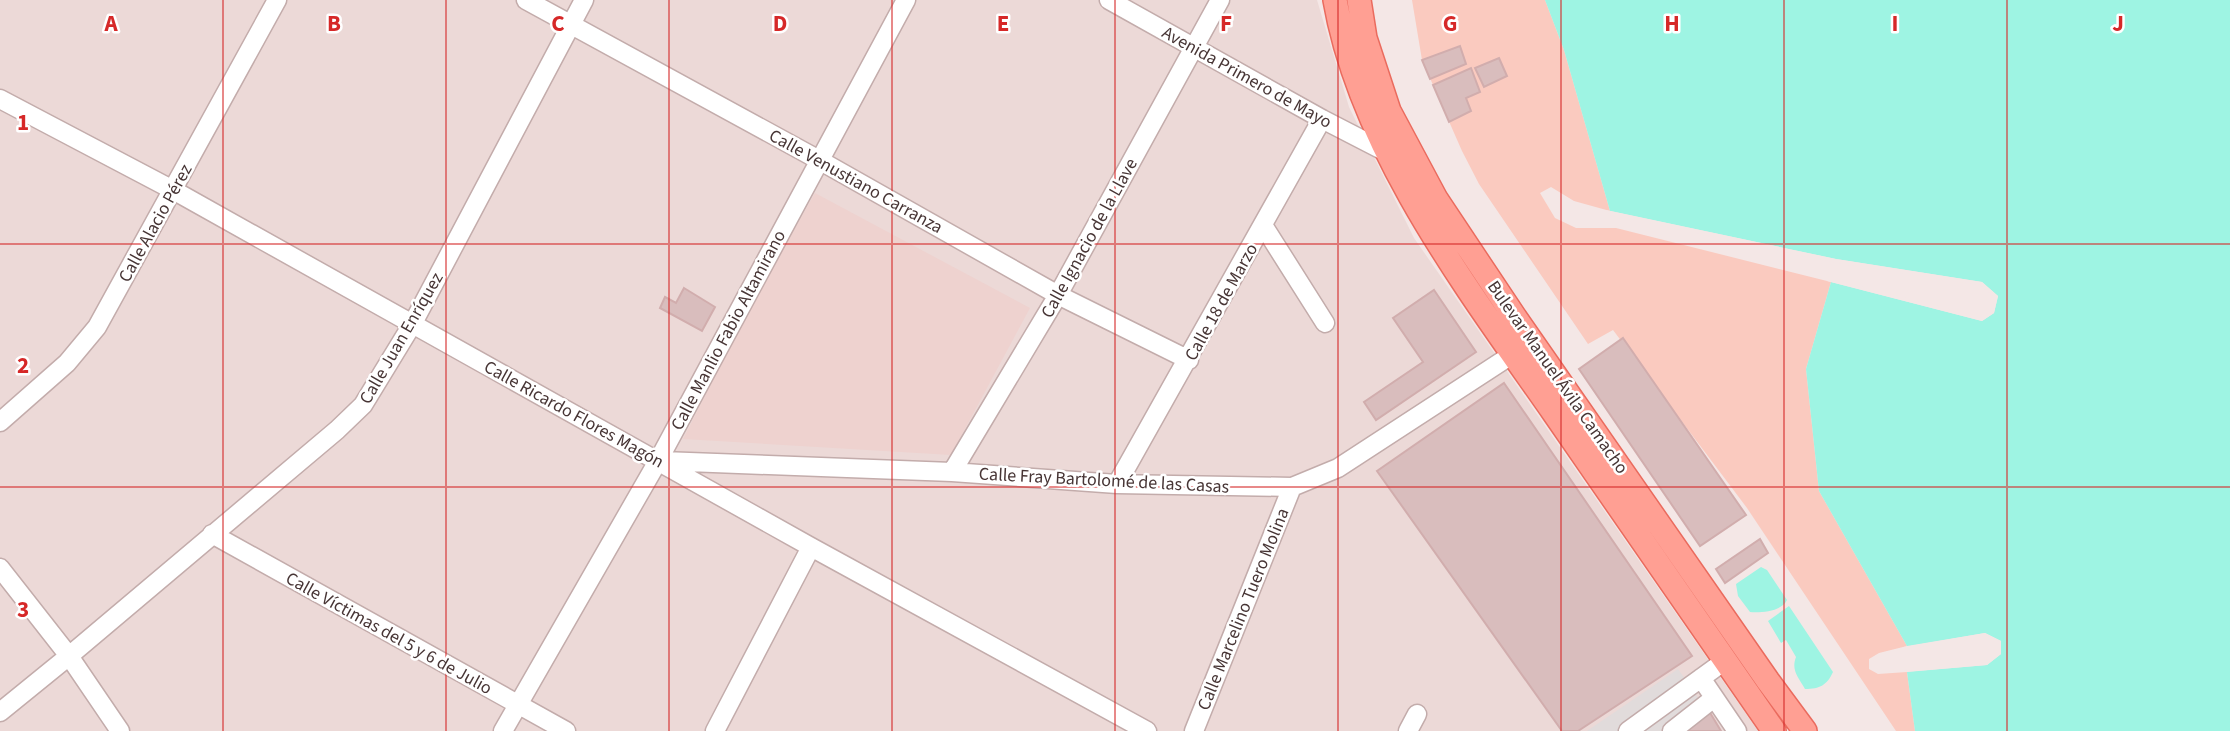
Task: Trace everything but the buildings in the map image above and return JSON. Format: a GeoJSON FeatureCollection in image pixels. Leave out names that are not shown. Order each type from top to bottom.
{"type":"FeatureCollection","features":[{"type":"Feature","properties":{"kind":"main road","name":"Bulevar Manuel Ávila Camacho"},"geometry":{"type":"LineString","coordinates":[[1335,0],[1340,30],[1386,152],[1433,233],[1513,354],[1774,731]]}},
{"type":"Feature","properties":{"kind":"main road","name":"Bulevar Manuel Ávila Camacho"},"geometry":{"type":"LineString","coordinates":[[1359,0],[1365,38],[1389,111],[1436,200],[1514,316],[1805,731]]}},
{"type":"Feature","properties":{"kind":"street","name":"Calle Alacio Pérez"},"geometry":{"type":"LineString","coordinates":[[0,422],[67,363],[97,327],[277,0]]}},
{"type":"Feature","properties":{"kind":"street","name":"Calle Venustiano Carranza"},"geometry":{"type":"LineString","coordinates":[[526,0],[819,160],[1058,295],[1188,360]]}},
{"type":"Feature","properties":{"kind":"street","name":"Calle Juan Enríquez"},"geometry":{"type":"LineString","coordinates":[[0,712],[337,430],[363,405],[413,323],[584,0]]}},
{"type":"Feature","properties":{"kind":"street","name":"Calle Manlio Fabio Altamirano"},"geometry":{"type":"LineString","coordinates":[[503,731],[658,461],[906,0]]}},
{"type":"Feature","properties":{"kind":"street","name":"Avenida Primero de Mayo"},"geometry":{"type":"LineString","coordinates":[[1109,0],[1386,152]]}},
{"type":"Feature","properties":{"kind":"street","name":"Calle Ignacio de la Llave"},"geometry":{"type":"LineString","coordinates":[[952,472],[1058,295],[1220,0]]}},
{"type":"Feature","properties":{"kind":"street","name":"Calle Ricardo Flores Magón"},"geometry":{"type":"LineString","coordinates":[[0,99],[173,190],[811,547],[1147,731]]}},
{"type":"Feature","properties":{"kind":"street","name":"Calle 18 de Marzo"},"geometry":{"type":"LineString","coordinates":[[1117,484],[1322,119]]}},
{"type":"Feature","properties":{"kind":"street"},"geometry":{"type":"LineString","coordinates":[[1263,225],[1325,323]]}},
{"type":"Feature","properties":{"kind":"street","name":"Calle Fray Bartolomé de las Casas"},"geometry":{"type":"LineString","coordinates":[[658,461],[952,472],[1117,484],[1292,487],[1338,468],[1513,354]]}},
{"type":"Feature","properties":{"kind":"street","name":"Calle Marcelino Tuero Molina"},"geometry":{"type":"LineString","coordinates":[[1194,731],[1292,487]]}},
{"type":"Feature","properties":{"kind":"street","name":"Calle Víctimas del 5 y 6 de Julio"},"geometry":{"type":"LineString","coordinates":[[212,534],[566,731]]}},
{"type":"Feature","properties":{"kind":"street"},"geometry":{"type":"LineString","coordinates":[[715,731],[811,547]]}},
{"type":"Feature","properties":{"kind":"street"},"geometry":{"type":"LineString","coordinates":[[0,568],[69,656],[120,731]]}},
{"type":"Feature","properties":{"kind":"street"},"geometry":{"type":"LineString","coordinates":[[1628,731],[1726,660]]}},
{"type":"Feature","properties":{"kind":"street"},"geometry":{"type":"LineString","coordinates":[[1701,678],[1737,731]]}},
{"type":"Feature","properties":{"kind":"street"},"geometry":{"type":"LineString","coordinates":[[1672,731],[1714,698]]}},
{"type":"Feature","properties":{"kind":"street"},"geometry":{"type":"LineString","coordinates":[[1408,731],[1417,714]]}},
{"type":"Feature","properties":{"kind":"shaded area"},"geometry":{"type":"Polygon","coordinates":[[[0,0],[1317,0],[1349,107],[1414,238],[1758,731],[0,731],[0,0]]]}},
{"type":"Feature","properties":{"kind":"shaded area"},"geometry":{"type":"Polygon","coordinates":[[[1545,0],[2230,0],[2230,731],[1915,731],[1907,672],[1987,665],[2001,654],[2001,641],[1985,633],[1907,646],[1819,491],[1806,369],[1831,282],[1982,321],[1994,313],[1998,296],[1982,282],[1836,259],[1610,211],[1564,50],[1545,0]]]}},
{"type":"Feature","properties":{"kind":"shaded area"},"geometry":{"type":"Polygon","coordinates":[[[815,193],[1030,308],[951,455],[683,439],[753,302],[815,193]]]}},
{"type":"Feature","properties":{"kind":"shaded area"},"geometry":{"type":"Polygon","coordinates":[[[1761,567],[1767,570],[1787,600],[1776,609],[1750,612],[1738,596],[1736,584],[1761,567]]]}},
{"type":"Feature","properties":{"kind":"shaded area"},"geometry":{"type":"Polygon","coordinates":[[[1789,606],[1833,672],[1819,687],[1805,689],[1795,670],[1796,657],[1786,640],[1781,643],[1768,621],[1789,606]]]}},
{"type":"Feature","properties":{"kind":"shaded area"},"geometry":{"type":"Polygon","coordinates":[[[1678,669],[1701,702],[1661,731],[1587,731],[1678,669]]]}},
{"type":"Feature","properties":{"kind":"sand"},"geometry":{"type":"Polygon","coordinates":[[[1412,0],[1545,0],[1564,50],[1610,211],[1574,201],[1551,187],[1540,193],[1555,218],[1576,228],[1616,228],[1831,282],[1806,369],[1819,491],[1907,646],[1879,653],[1869,659],[1869,669],[1878,674],[1907,672],[1915,731],[1896,731],[1747,508],[1613,330],[1588,344],[1479,184],[1462,151],[1422,60],[1412,0]]]}},
{"type":"Feature","properties":{"kind":"pier"},"geometry":{"type":"Polygon","coordinates":[[[1606,210],[1836,259],[1982,282],[1998,296],[1994,313],[1982,321],[1827,281],[1831,279],[1981,317],[1991,311],[1994,297],[1980,285],[1835,263],[1609,215],[1606,210]]]}},
{"type":"Feature","properties":{"kind":"pier"},"geometry":{"type":"Polygon","coordinates":[[[1985,633],[2001,641],[2001,654],[1987,665],[1904,672],[1907,668],[1985,661],[1997,652],[1997,643],[1985,637],[1908,649],[1904,647],[1985,633]]]}}]}
